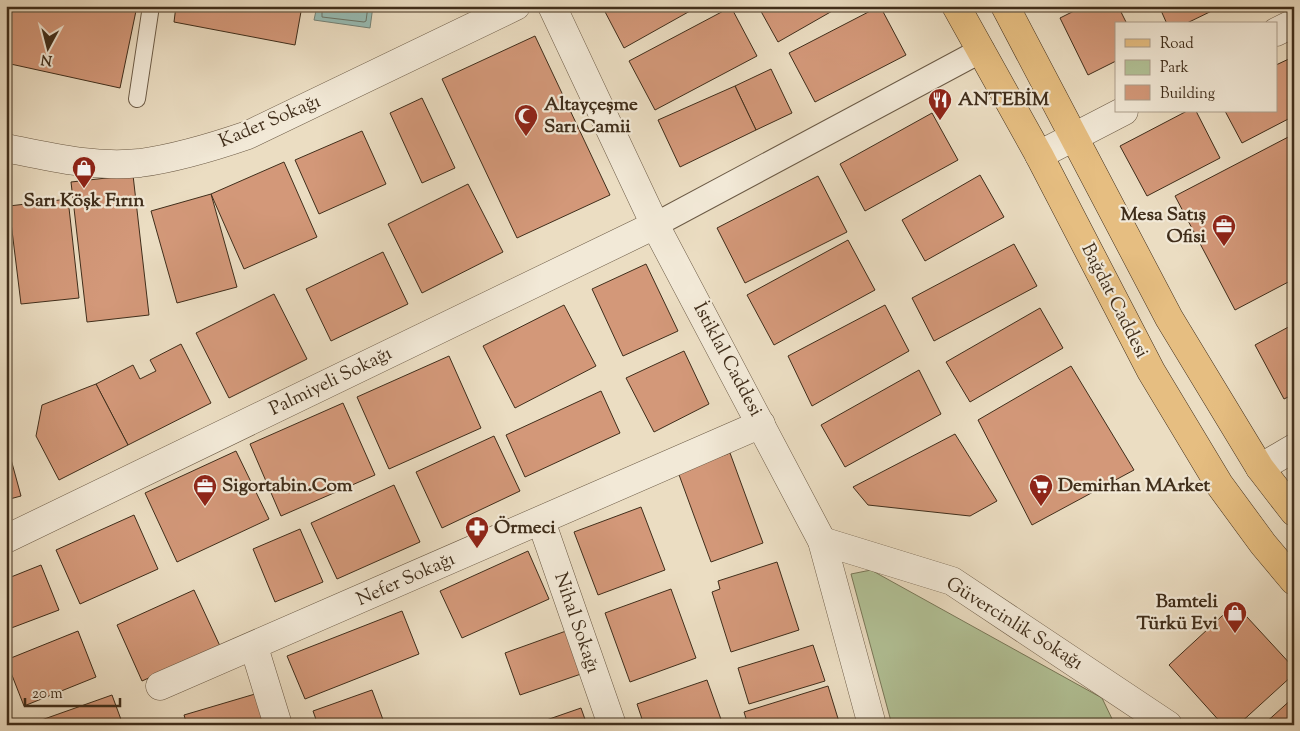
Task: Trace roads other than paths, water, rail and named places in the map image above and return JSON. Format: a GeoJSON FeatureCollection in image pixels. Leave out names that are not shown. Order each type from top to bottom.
{"type":"FeatureCollection","features":[{"type":"Feature","properties":{"kind":"main road","name":"Bağdat Caddesi"},"geometry":{"type":"LineString","coordinates":[[956,6],[1039,155],[1160,387],[1219,484],[1262,544],[1294,581]]}},
{"type":"Feature","properties":{"kind":"main road","name":"Bağdat Caddesi"},"geometry":{"type":"LineString","coordinates":[[1005,6],[1169,318],[1260,468],[1294,512]]}},
{"type":"Feature","properties":{"kind":"street","name":"Kader Sokağı"},"geometry":{"type":"LineString","coordinates":[[6,148],[63,160],[138,163],[213,147],[248,135],[516,6]]}},
{"type":"Feature","properties":{"kind":"street","name":"İstiklal Caddesi"},"geometry":{"type":"LineString","coordinates":[[552,6],[655,225],[822,541],[872,725]]}},
{"type":"Feature","properties":{"kind":"street"},"geometry":{"type":"LineString","coordinates":[[1278,31],[1294,23]]}},
{"type":"Feature","properties":{"kind":"street"},"geometry":{"type":"LineString","coordinates":[[655,225],[982,50]]}},
{"type":"Feature","properties":{"kind":"street"},"geometry":{"type":"LineString","coordinates":[[1039,155],[1122,112]]}},
{"type":"Feature","properties":{"kind":"street","name":"Palmiyeli Sokağı"},"geometry":{"type":"LineString","coordinates":[[6,539],[655,225]]}},
{"type":"Feature","properties":{"kind":"street","name":"Nefer Sokağı"},"geometry":{"type":"LineString","coordinates":[[160,686],[254,647],[761,424]]}},
{"type":"Feature","properties":{"kind":"street"},"geometry":{"type":"LineString","coordinates":[[1260,468],[1294,448]]}},
{"type":"Feature","properties":{"kind":"street","name":"Nihal Sokağı"},"geometry":{"type":"LineString","coordinates":[[541,521],[612,725]]}},
{"type":"Feature","properties":{"kind":"street","name":"Güvercinlik Sokağı"},"geometry":{"type":"LineString","coordinates":[[822,541],[952,581],[1165,724]]}},
{"type":"Feature","properties":{"kind":"street"},"geometry":{"type":"LineString","coordinates":[[254,647],[278,725]]}},
{"type":"Feature","properties":{"kind":"lane"},"geometry":{"type":"LineString","coordinates":[[137,99],[151,6]]}},
{"type":"Feature","properties":{"kind":"water"},"geometry":{"type":"Polygon","coordinates":[[[317,6],[373,6],[370,28],[314,20],[317,6]]]}},
{"type":"Feature","properties":{"kind":"place","name":"ANTEBİM"},"geometry":{"type":"Point","coordinates":[940,121]}},
{"type":"Feature","properties":{"kind":"place","name":"Altayçeşme Sarı Camii"},"geometry":{"type":"Point","coordinates":[526,137]}},
{"type":"Feature","properties":{"kind":"place","name":"Sarı Köşk Fırın"},"geometry":{"type":"Point","coordinates":[84,189]}},
{"type":"Feature","properties":{"kind":"place","name":"Mesa Satış Ofisi"},"geometry":{"type":"Point","coordinates":[1224,247]}},
{"type":"Feature","properties":{"kind":"place","name":"Sigortabin.Com"},"geometry":{"type":"Point","coordinates":[205,507]}},
{"type":"Feature","properties":{"kind":"place","name":"Demirhan MArket"},"geometry":{"type":"Point","coordinates":[1041,507]}},
{"type":"Feature","properties":{"kind":"place","name":"Örmeci"},"geometry":{"type":"Point","coordinates":[477,549]}},
{"type":"Feature","properties":{"kind":"place","name":"Bamteli Türkü Evi"},"geometry":{"type":"Point","coordinates":[1235,634]}}]}
